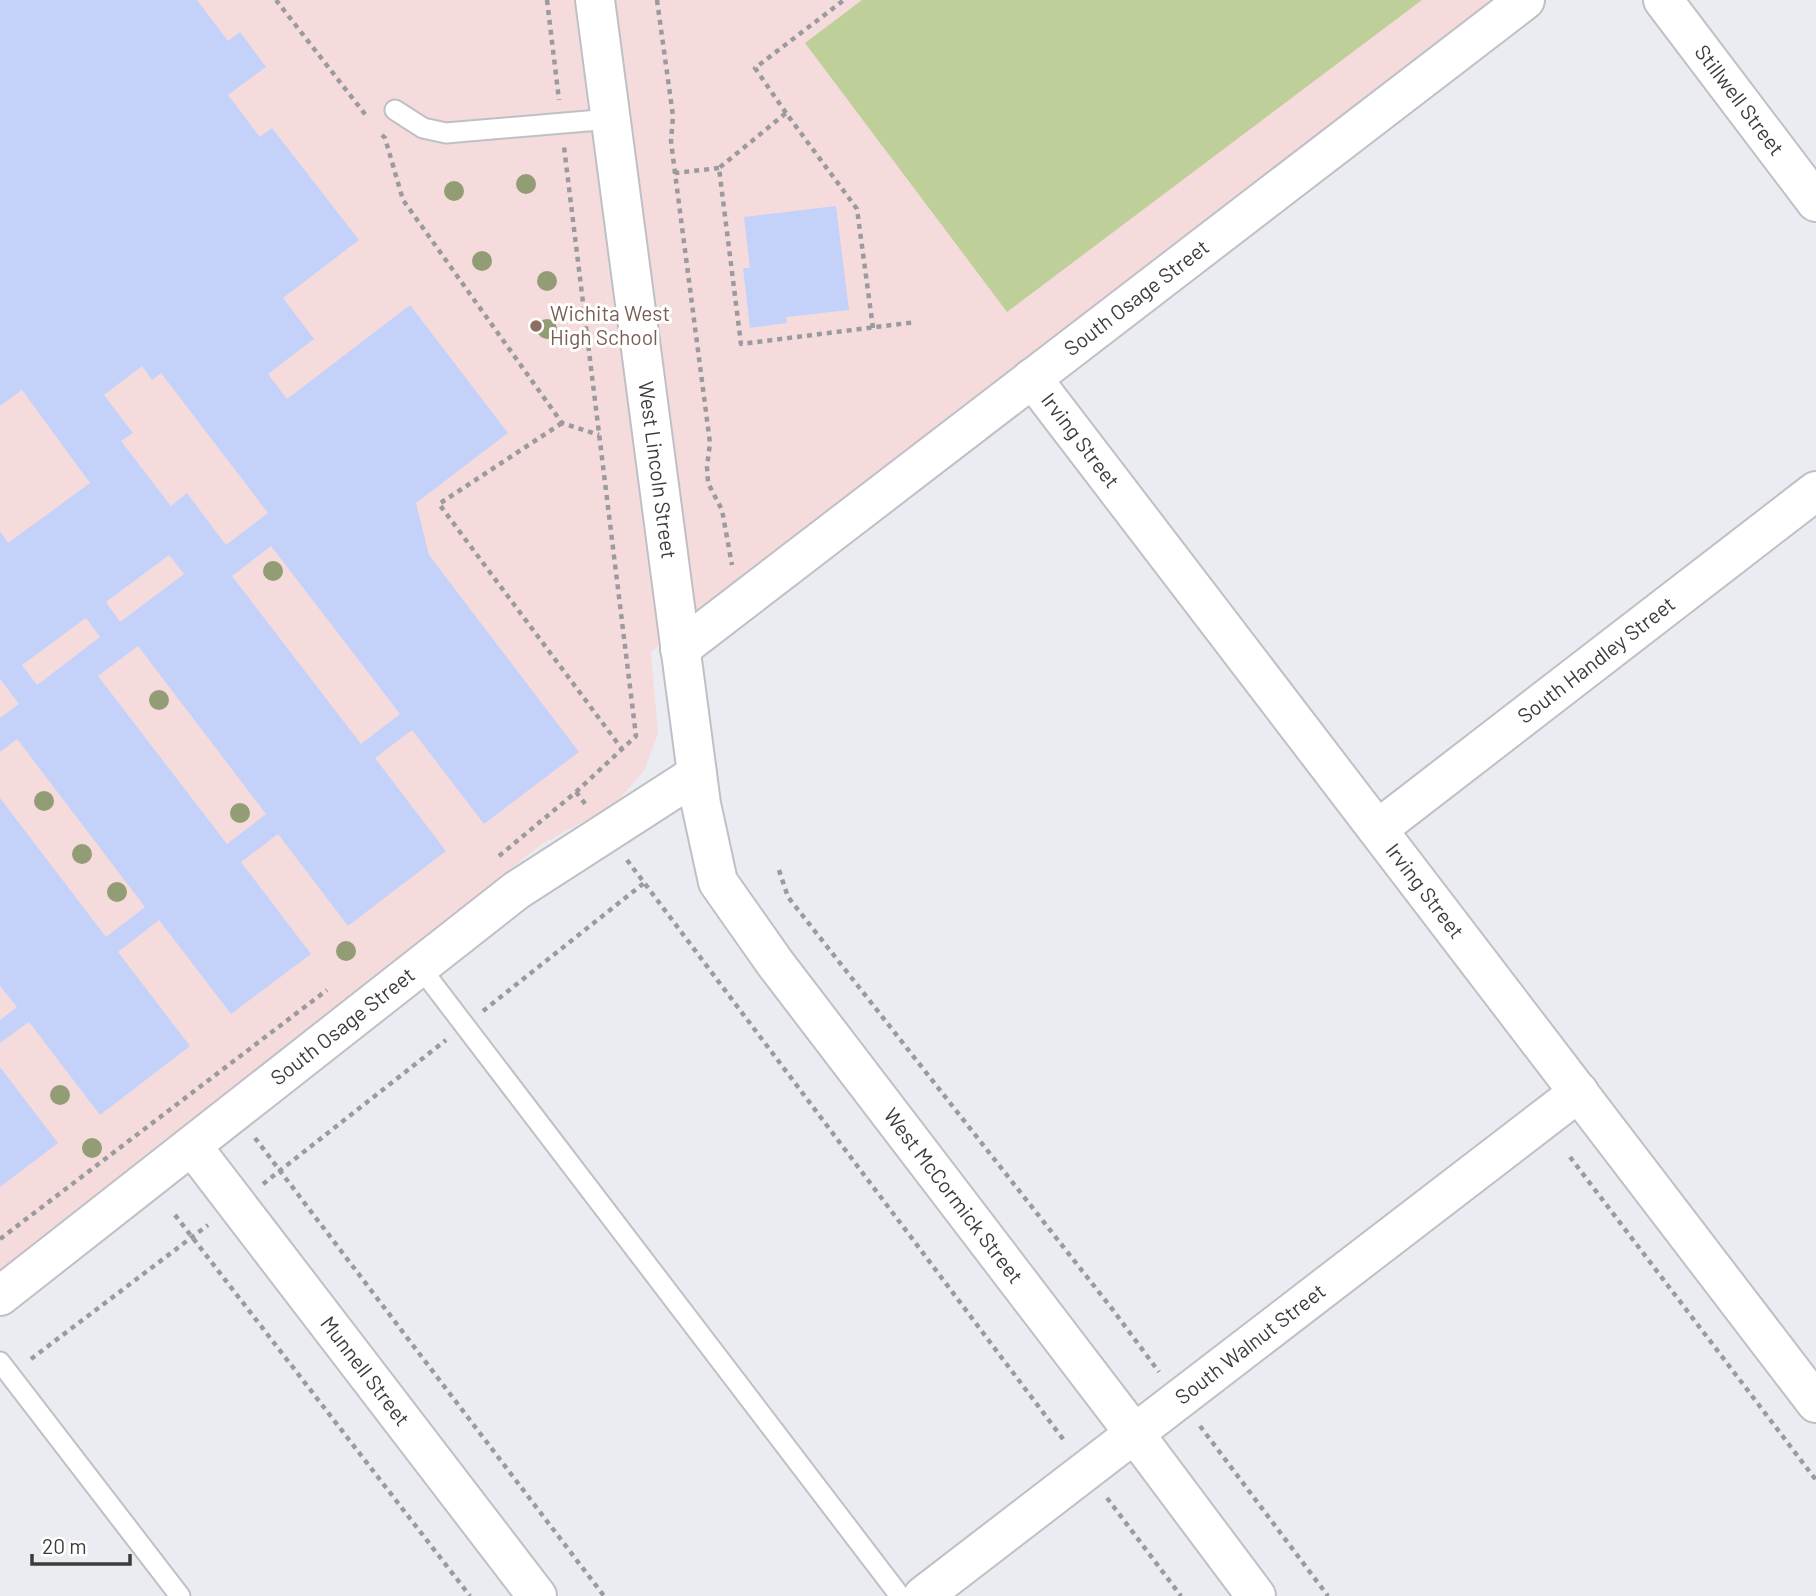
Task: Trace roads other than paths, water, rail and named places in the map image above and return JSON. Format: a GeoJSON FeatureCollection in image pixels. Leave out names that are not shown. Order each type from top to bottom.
{"type":"FeatureCollection","features":[{"type":"Feature","properties":{"kind":"street","name":"West Lincoln Street"},"geometry":{"type":"LineString","coordinates":[[595,0],[696,774]]}},
{"type":"Feature","properties":{"kind":"street","name":"South Osage Street"},"geometry":{"type":"LineString","coordinates":[[680,649],[1525,0]]}},
{"type":"Feature","properties":{"kind":"street","name":"Stillwell Street"},"geometry":{"type":"LineString","coordinates":[[1663,0],[1816,202]]}},
{"type":"Feature","properties":{"kind":"street","name":"Irving Street"},"geometry":{"type":"LineString","coordinates":[[1032,378],[1816,1403]]}},
{"type":"Feature","properties":{"kind":"street","name":"South Handley Street"},"geometry":{"type":"LineString","coordinates":[[1378,829],[1816,491]]}},
{"type":"Feature","properties":{"kind":"street","name":"South Osage Street"},"geometry":{"type":"LineString","coordinates":[[0,1296],[517,890],[696,774]]}},
{"type":"Feature","properties":{"kind":"street","name":"West McCormick Street"},"geometry":{"type":"LineString","coordinates":[[696,774],[719,882],[775,963],[1256,1596]]}},
{"type":"Feature","properties":{"kind":"street","name":"South Walnut Street"},"geometry":{"type":"LineString","coordinates":[[923,1596],[1579,1092]]}},
{"type":"Feature","properties":{"kind":"street","name":"Munnell Street"},"geometry":{"type":"LineString","coordinates":[[192,1146],[537,1596]]}},
{"type":"Feature","properties":{"kind":"lane"},"geometry":{"type":"LineString","coordinates":[[395,110],[423,128],[446,132],[611,119]]}},
{"type":"Feature","properties":{"kind":"lane"},"geometry":{"type":"LineString","coordinates":[[419,967],[900,1596]]}},
{"type":"Feature","properties":{"kind":"lane"},"geometry":{"type":"LineString","coordinates":[[5,1369],[180,1596]]}},
{"type":"Feature","properties":{"kind":"place","name":"Wichita West High School"},"geometry":{"type":"Point","coordinates":[536,326]}}]}
